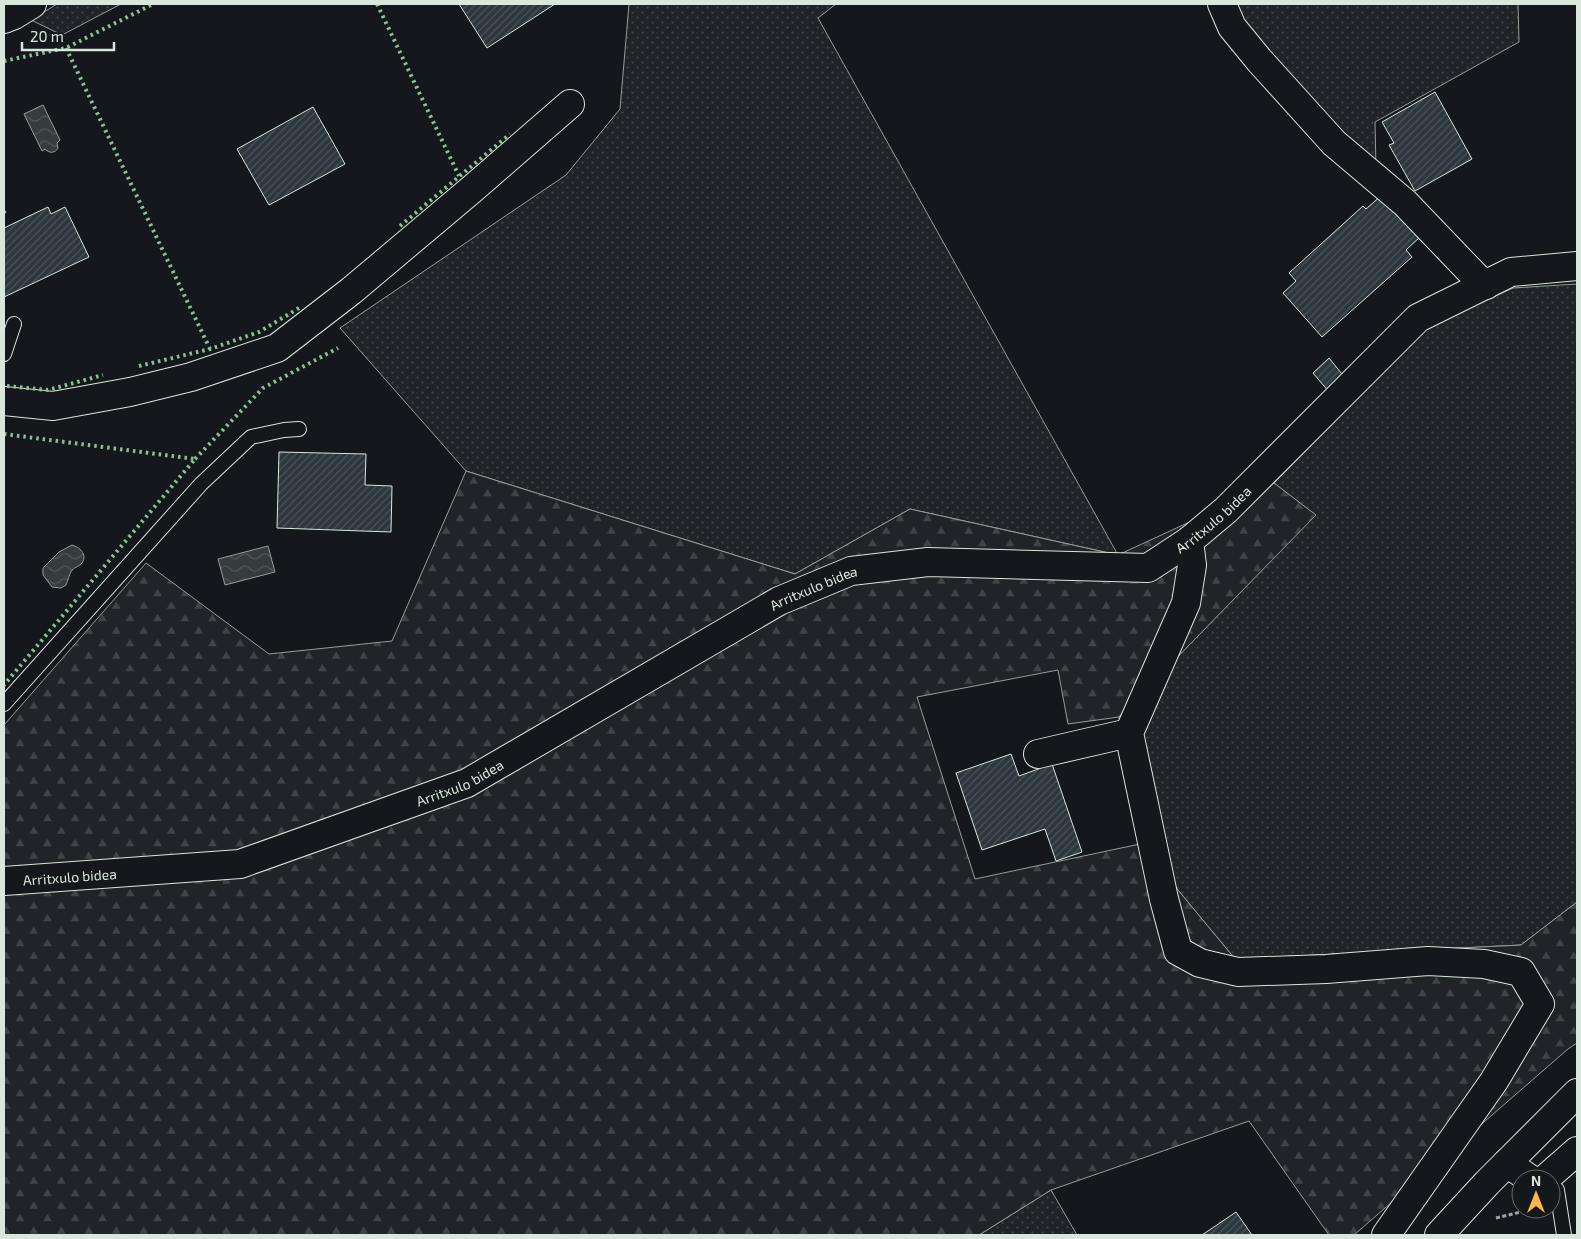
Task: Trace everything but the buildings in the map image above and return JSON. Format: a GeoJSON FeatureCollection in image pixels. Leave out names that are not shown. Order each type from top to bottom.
{"type":"FeatureCollection","features":[{"type":"Feature","properties":{"kind":"street"},"geometry":{"type":"LineString","coordinates":[[4,19],[32,4]]}},
{"type":"Feature","properties":{"kind":"street"},"geometry":{"type":"LineString","coordinates":[[1222,4],[1232,27],[1259,60],[1334,143],[1405,203],[1475,276],[1486,285]]}},
{"type":"Feature","properties":{"kind":"street"},"geometry":{"type":"LineString","coordinates":[[4,401],[53,406],[130,392],[191,377],[278,348],[344,297],[570,104]]}},
{"type":"Feature","properties":{"kind":"street","name":"Arritxulo bidea"},"geometry":{"type":"LineString","coordinates":[[4,881],[240,864],[467,783],[779,601],[851,571],[928,562],[1148,568],[1189,541],[1226,510],[1418,318],[1511,272],[1577,266]]}},
{"type":"Feature","properties":{"kind":"street"},"geometry":{"type":"LineString","coordinates":[[1189,541],[1192,565],[1186,603],[1129,733],[1164,900],[1178,951],[1200,963],[1238,972],[1326,969],[1428,961],[1484,964],[1521,972],[1540,1004],[1494,1081],[1386,1235]]}},
{"type":"Feature","properties":{"kind":"street"},"geometry":{"type":"LineString","coordinates":[[1038,754],[1129,733]]}},
{"type":"Feature","properties":{"kind":"street"},"geometry":{"type":"LineString","coordinates":[[1439,1235],[1577,1093]]}},
{"type":"Feature","properties":{"kind":"street"},"geometry":{"type":"LineString","coordinates":[[1556,1169],[1577,1151]]}},
{"type":"Feature","properties":{"kind":"street"},"geometry":{"type":"LineString","coordinates":[[1507,1163],[1516,1169]]}},
{"type":"Feature","properties":{"kind":"lane"},"geometry":{"type":"LineString","coordinates":[[4,354],[14,324]]}},
{"type":"Feature","properties":{"kind":"lane"},"geometry":{"type":"LineString","coordinates":[[4,704],[201,484],[252,437],[284,430],[299,429]]}},
{"type":"Feature","properties":{"kind":"lane"},"geometry":{"type":"LineString","coordinates":[[1561,1216],[1564,1235]]}},
{"type":"Feature","properties":{"kind":"path"},"geometry":{"type":"LineString","coordinates":[[1495,1218],[1511,1214]]}},
{"type":"Feature","properties":{"kind":"green space"},"geometry":{"type":"Polygon","coordinates":[[[57,4],[121,4],[62,35],[31,20],[57,4]]]}},
{"type":"Feature","properties":{"kind":"green space"},"geometry":{"type":"Polygon","coordinates":[[[629,4],[836,4],[818,18],[1118,555],[910,509],[795,574],[466,471],[340,328],[566,175],[620,109],[629,4]]]}},
{"type":"Feature","properties":{"kind":"green space"},"geometry":{"type":"Polygon","coordinates":[[[1236,4],[1518,4],[1519,42],[1375,122],[1376,168],[1250,34],[1236,4]]]}},
{"type":"Feature","properties":{"kind":"green space"},"geometry":{"type":"Polygon","coordinates":[[[1577,284],[1577,902],[1521,945],[1235,959],[1140,844],[1119,717],[1315,515],[1274,483],[1426,328],[1513,288],[1577,284]]]}},
{"type":"Feature","properties":{"kind":"green space"},"geometry":{"type":"Polygon","coordinates":[[[466,471],[795,574],[910,509],[1118,555],[1274,483],[1316,515],[1119,717],[1068,724],[1058,670],[917,697],[975,879],[1140,844],[1235,959],[1521,945],[1577,902],[1577,1043],[1354,1235],[1329,1235],[1249,1121],[1051,1190],[979,1235],[4,1235],[4,725],[146,563],[269,654],[392,641],[466,471]]]}},
{"type":"Feature","properties":{"kind":"green space"},"geometry":{"type":"Polygon","coordinates":[[[1051,1190],[1077,1235],[979,1235],[1051,1190]]]}},
{"type":"Feature","properties":{"kind":"water"},"geometry":{"type":"Polygon","coordinates":[[[43,105],[60,140],[57,143],[58,148],[52,152],[45,149],[42,151],[24,114],[43,105]]]}},
{"type":"Feature","properties":{"kind":"water"},"geometry":{"type":"Polygon","coordinates":[[[72,545],[82,551],[84,560],[72,570],[66,585],[61,588],[52,587],[43,575],[43,568],[59,552],[72,545]]]}},
{"type":"Feature","properties":{"kind":"water"},"geometry":{"type":"Polygon","coordinates":[[[268,546],[275,572],[225,585],[218,559],[268,546]]]}},
{"type":"Feature","properties":{"kind":"hedge"},"geometry":{"type":"LineString","coordinates":[[4,61],[66,48],[153,4]]}},
{"type":"Feature","properties":{"kind":"hedge"},"geometry":{"type":"LineString","coordinates":[[377,4],[459,176]]}},
{"type":"Feature","properties":{"kind":"hedge"},"geometry":{"type":"LineString","coordinates":[[66,48],[210,349]]}},
{"type":"Feature","properties":{"kind":"hedge"},"geometry":{"type":"LineString","coordinates":[[400,226],[510,134]]}},
{"type":"Feature","properties":{"kind":"hedge"},"geometry":{"type":"LineString","coordinates":[[4,211],[5,216]]}},
{"type":"Feature","properties":{"kind":"hedge"},"geometry":{"type":"LineString","coordinates":[[139,366],[210,349],[259,332],[299,308]]}},
{"type":"Feature","properties":{"kind":"hedge"},"geometry":{"type":"LineString","coordinates":[[195,459],[263,388],[338,348]]}},
{"type":"Feature","properties":{"kind":"hedge"},"geometry":{"type":"LineString","coordinates":[[7,386],[48,390],[103,375]]}},
{"type":"Feature","properties":{"kind":"hedge"},"geometry":{"type":"LineString","coordinates":[[4,434],[195,459],[4,685]]}}]}
